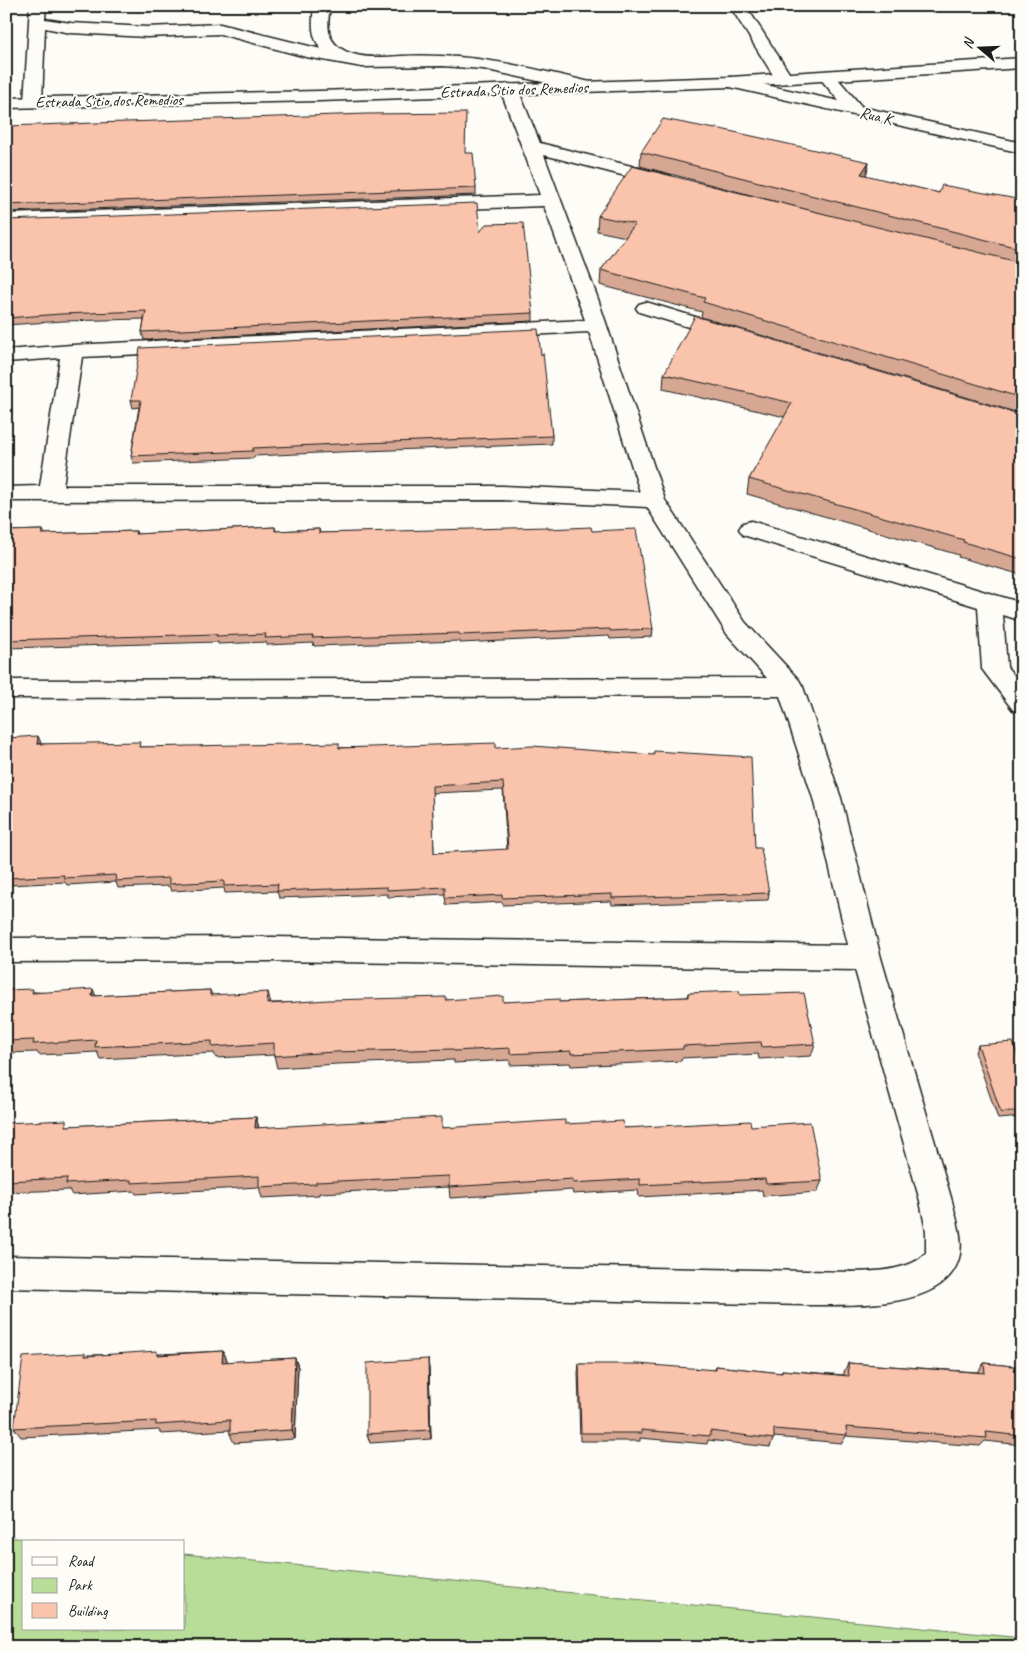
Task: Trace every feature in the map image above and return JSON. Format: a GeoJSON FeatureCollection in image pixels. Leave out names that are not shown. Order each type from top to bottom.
{"type":"FeatureCollection","features":[{"type":"Feature","properties":{"kind":"street"},"geometry":{"type":"LineString","coordinates":[[322,6],[319,28],[324,43],[334,52],[350,59]]}},
{"type":"Feature","properties":{"kind":"street"},"geometry":{"type":"LineString","coordinates":[[738,6],[784,79]]}},
{"type":"Feature","properties":{"kind":"street"},"geometry":{"type":"LineString","coordinates":[[33,102],[38,14],[71,28],[147,32],[220,29],[306,52],[368,63],[414,61],[468,62],[501,66],[584,86]]}},
{"type":"Feature","properties":{"kind":"street","name":"Estrada Sitio dos Remedios"},"geometry":{"type":"LineString","coordinates":[[6,103],[319,96],[730,82],[1022,63]]}},
{"type":"Feature","properties":{"kind":"street"},"geometry":{"type":"LineString","coordinates":[[827,77],[856,110]]}},
{"type":"Feature","properties":{"kind":"street","name":"Rua K"},"geometry":{"type":"LineString","coordinates":[[730,82],[1022,148]]}},
{"type":"Feature","properties":{"kind":"street"},"geometry":{"type":"LineString","coordinates":[[6,1272],[807,1288],[903,1284],[933,1271],[941,1261],[943,1235],[936,1201],[866,958],[827,798],[790,687],[736,628],[654,500],[552,200],[509,89]]}},
{"type":"Feature","properties":{"kind":"street"},"geometry":{"type":"LineString","coordinates":[[532,147],[684,185]]}},
{"type":"Feature","properties":{"kind":"street"},"geometry":{"type":"LineString","coordinates":[[6,220],[552,200]]}},
{"type":"Feature","properties":{"kind":"street"},"geometry":{"type":"LineString","coordinates":[[646,308],[749,340]]}},
{"type":"Feature","properties":{"kind":"street"},"geometry":{"type":"LineString","coordinates":[[6,356],[72,351],[596,326]]}},
{"type":"Feature","properties":{"kind":"street"},"geometry":{"type":"LineString","coordinates":[[50,494],[72,351]]}},
{"type":"Feature","properties":{"kind":"street"},"geometry":{"type":"LineString","coordinates":[[6,494],[502,494],[654,500]]}},
{"type":"Feature","properties":{"kind":"street"},"geometry":{"type":"LineString","coordinates":[[751,529],[1022,612]]}},
{"type":"Feature","properties":{"kind":"street"},"geometry":{"type":"LineString","coordinates":[[990,601],[995,668],[1022,703]]}},
{"type":"Feature","properties":{"kind":"street"},"geometry":{"type":"LineString","coordinates":[[6,689],[790,687]]}},
{"type":"Feature","properties":{"kind":"street"},"geometry":{"type":"LineString","coordinates":[[6,950],[272,949],[866,958]]}},
{"type":"Feature","properties":{"kind":"green space"},"geometry":{"type":"Polygon","coordinates":[[[6,1537],[37,1540],[22,1540],[22,1630],[185,1630],[185,1554],[1022,1638],[1022,1647],[6,1647],[6,1537]]]}},
{"type":"Feature","properties":{"kind":"building"},"geometry":{"type":"Polygon","coordinates":[[[466,113],[465,153],[473,153],[476,188],[6,205],[6,126],[367,114],[466,113]]]}},
{"type":"Feature","properties":{"kind":"building"},"geometry":{"type":"Polygon","coordinates":[[[663,119],[716,128],[869,162],[861,174],[939,193],[942,185],[1022,200],[1022,249],[641,152],[663,119]]]}},
{"type":"Feature","properties":{"kind":"building"},"geometry":{"type":"Polygon","coordinates":[[[632,166],[1022,263],[1022,398],[703,302],[705,298],[601,270],[635,224],[598,216],[632,166]]]}},
{"type":"Feature","properties":{"kind":"building"},"geometry":{"type":"Polygon","coordinates":[[[477,203],[480,232],[486,224],[523,223],[533,313],[142,332],[146,311],[6,318],[6,220],[477,203]]]}},
{"type":"Feature","properties":{"kind":"building"},"geometry":{"type":"Polygon","coordinates":[[[695,316],[1022,415],[1022,559],[963,542],[964,540],[749,479],[792,403],[664,374],[695,316]]]}},
{"type":"Feature","properties":{"kind":"building"},"geometry":{"type":"Polygon","coordinates":[[[538,329],[541,355],[543,353],[552,436],[253,448],[253,451],[131,456],[141,400],[131,400],[140,348],[538,329]]]}},
{"type":"Feature","properties":{"kind":"building"},"geometry":{"type":"Polygon","coordinates":[[[275,527],[275,531],[319,529],[319,533],[548,527],[548,529],[591,527],[592,531],[636,529],[653,629],[312,638],[313,636],[265,638],[266,634],[216,636],[217,634],[6,640],[6,531],[43,530],[42,534],[136,531],[135,534],[275,527]]]}},
{"type":"Feature","properties":{"kind":"building"},"geometry":{"type":"Polygon","coordinates":[[[38,736],[37,744],[140,742],[139,747],[339,743],[339,748],[496,743],[496,748],[532,746],[654,755],[654,751],[751,757],[755,848],[761,848],[769,893],[612,898],[612,894],[502,898],[502,895],[445,898],[445,887],[387,890],[387,887],[277,891],[278,884],[224,886],[224,881],[169,884],[169,878],[115,881],[116,875],[64,878],[64,875],[8,878],[9,875],[6,875],[6,738],[38,736]],[[503,782],[432,786],[434,853],[508,849],[503,782]]]}},
{"type":"Feature","properties":{"kind":"building"},"geometry":{"type":"Polygon","coordinates":[[[33,989],[32,993],[93,989],[92,996],[210,990],[210,995],[268,992],[267,1004],[328,1000],[446,997],[446,1000],[503,996],[503,1002],[559,999],[559,1002],[688,997],[688,993],[739,991],[740,995],[804,993],[815,1044],[762,1047],[761,1042],[683,1046],[683,1049],[571,1054],[571,1051],[510,1054],[510,1048],[454,1051],[453,1049],[334,1052],[274,1056],[274,1043],[212,1047],[212,1041],[95,1047],[96,1040],[33,1044],[34,1040],[6,1041],[6,990],[33,989]]]}},
{"type":"Feature","properties":{"kind":"building"},"geometry":{"type":"Polygon","coordinates":[[[1013,1042],[1022,1068],[1022,1111],[1001,1113],[978,1045],[1013,1042]]]}},
{"type":"Feature","properties":{"kind":"building"},"geometry":{"type":"Polygon","coordinates":[[[256,1117],[255,1128],[442,1117],[442,1128],[565,1120],[565,1124],[623,1121],[624,1128],[750,1121],[751,1126],[810,1122],[822,1181],[766,1184],[765,1179],[640,1185],[640,1179],[573,1183],[573,1179],[449,1187],[449,1176],[316,1182],[316,1184],[259,1187],[259,1176],[131,1183],[131,1180],[66,1184],[67,1178],[6,1181],[6,1123],[66,1120],[66,1126],[256,1117]]]}},
{"type":"Feature","properties":{"kind":"building"},"geometry":{"type":"Polygon","coordinates":[[[157,1351],[157,1355],[223,1351],[222,1362],[295,1358],[292,1430],[230,1434],[230,1420],[156,1425],[156,1421],[14,1428],[23,1357],[85,1353],[85,1356],[157,1351]]]}},
{"type":"Feature","properties":{"kind":"building"},"geometry":{"type":"Polygon","coordinates":[[[428,1359],[430,1430],[367,1434],[367,1363],[428,1359]]]}},
{"type":"Feature","properties":{"kind":"building"},"geometry":{"type":"Polygon","coordinates":[[[848,1363],[985,1373],[984,1363],[1022,1367],[1022,1436],[986,1432],[987,1438],[846,1427],[847,1435],[774,1429],[774,1439],[710,1431],[710,1436],[641,1430],[642,1433],[581,1433],[579,1364],[638,1364],[716,1370],[716,1366],[782,1373],[782,1370],[849,1376],[848,1363]]]}}]}
